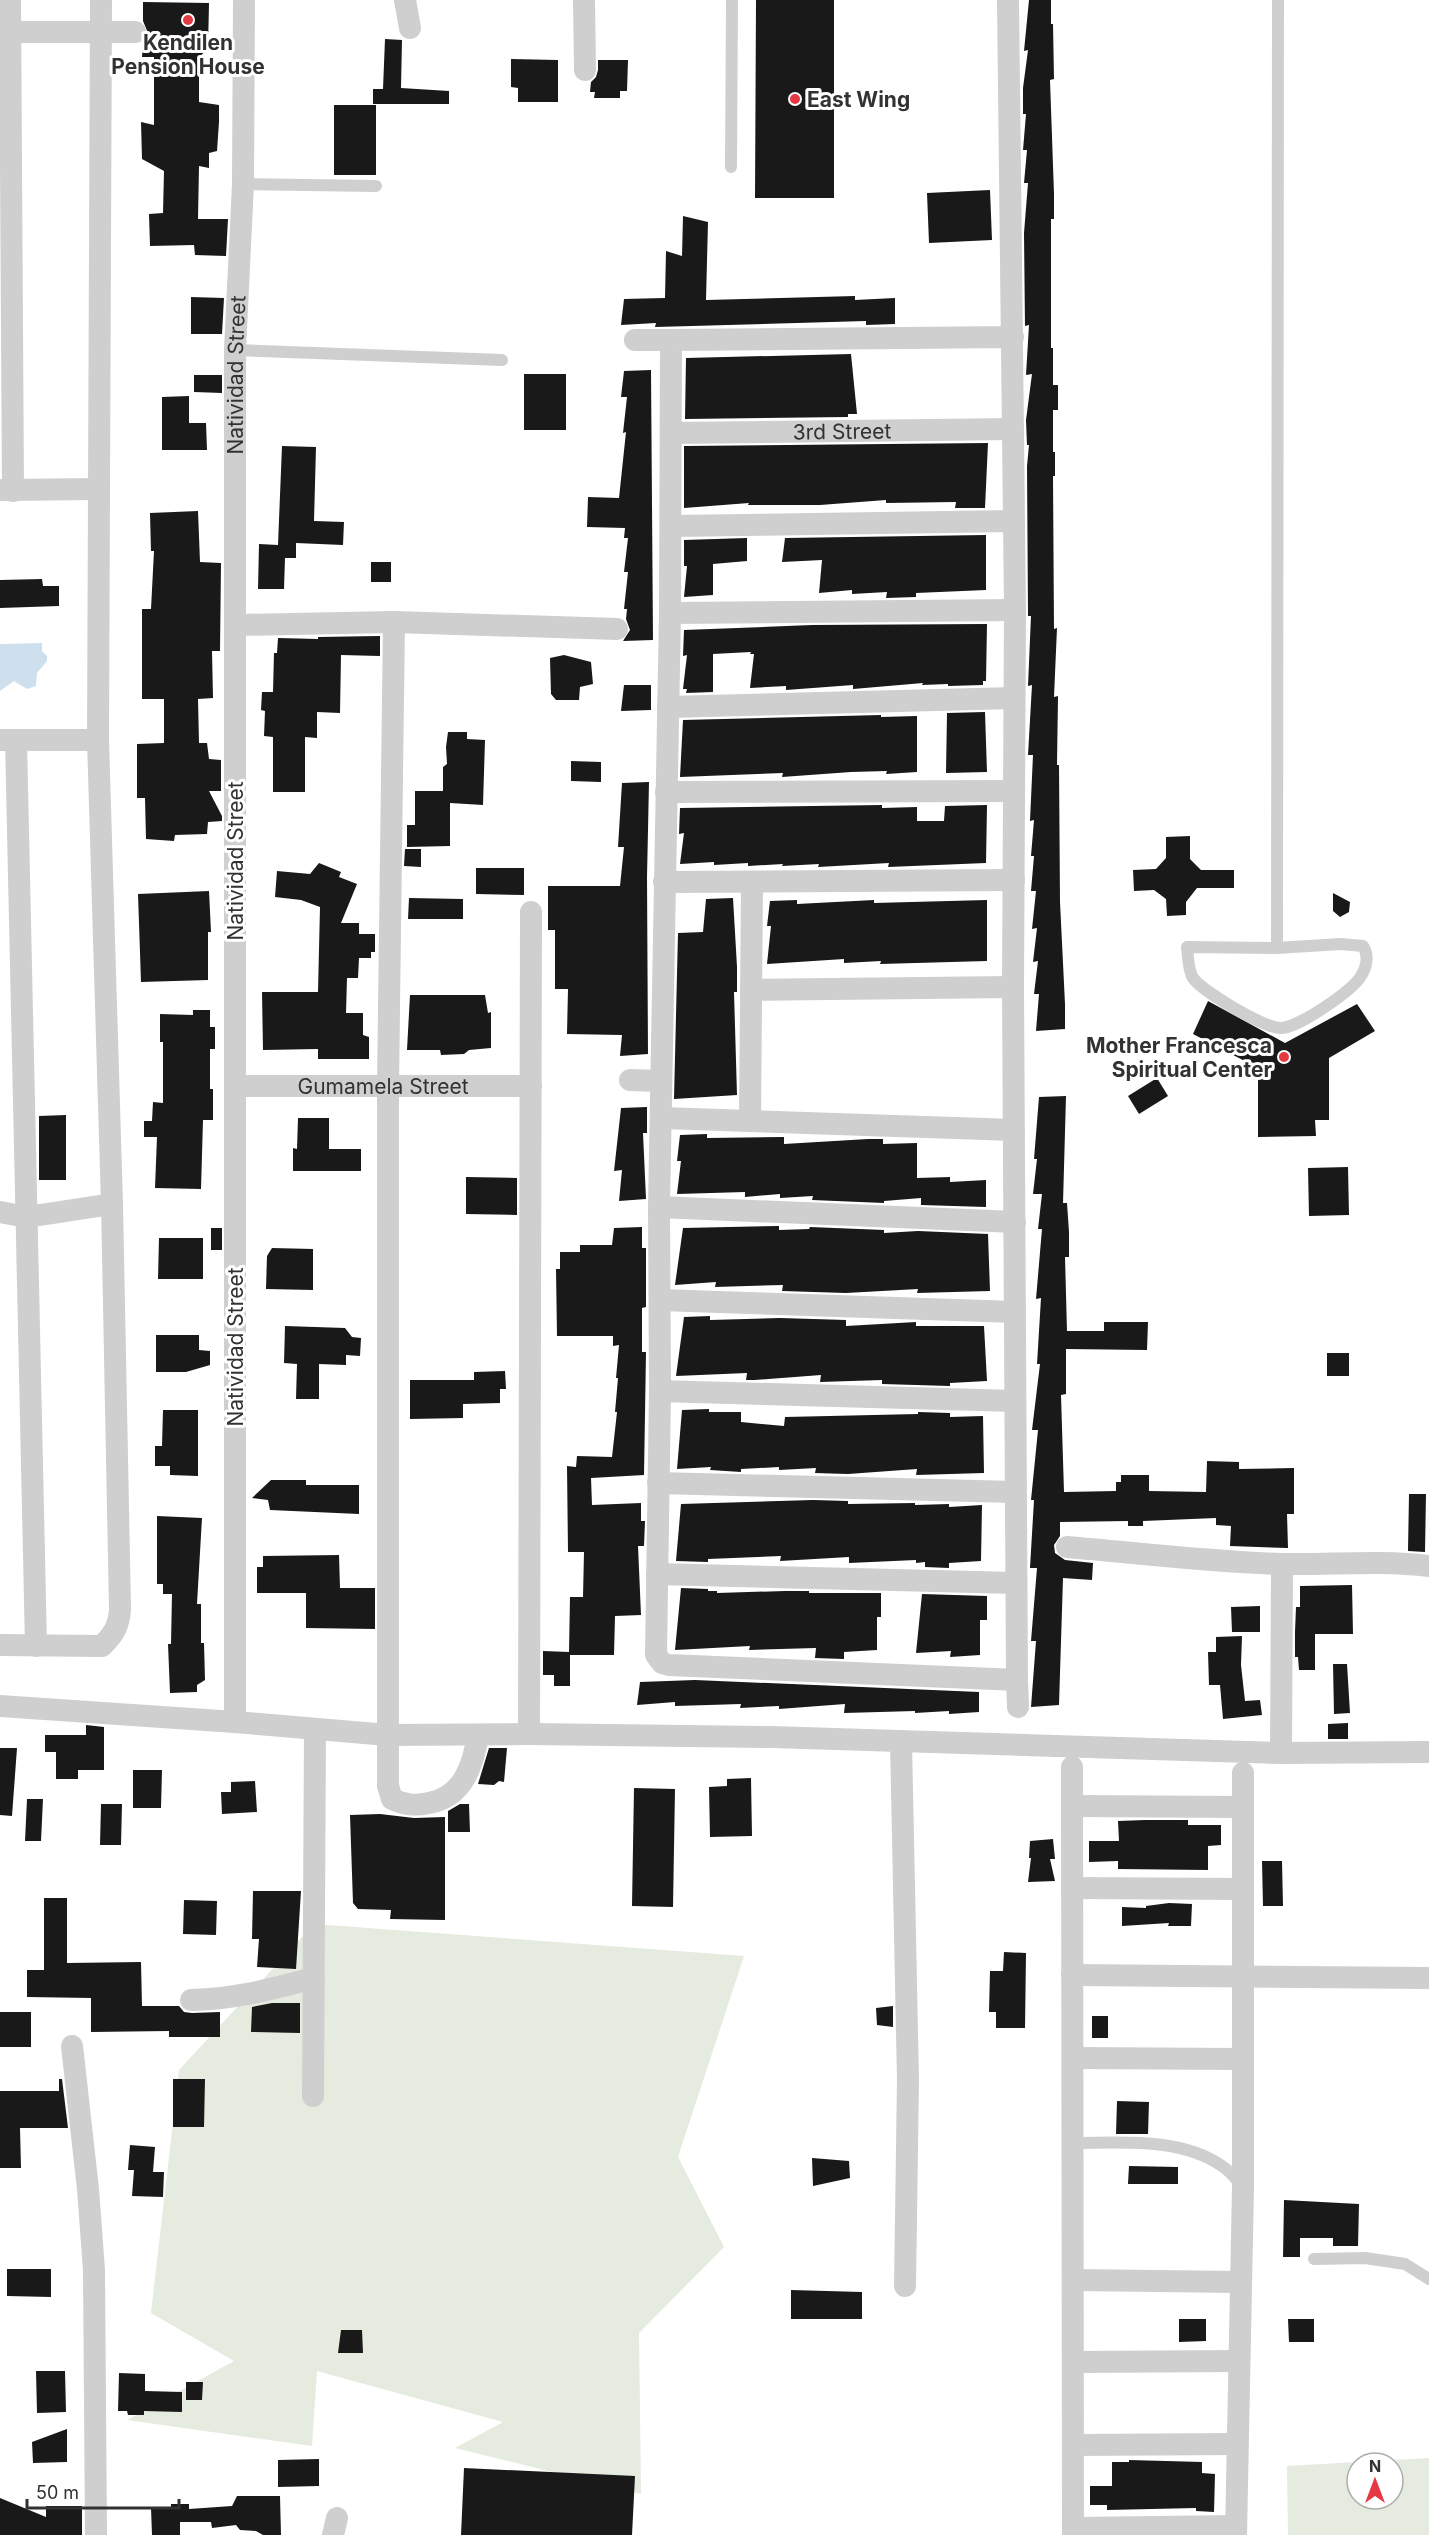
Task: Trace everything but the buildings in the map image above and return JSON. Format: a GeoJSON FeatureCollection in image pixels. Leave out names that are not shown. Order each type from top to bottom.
{"type":"FeatureCollection","features":[{"type":"Feature","properties":{"kind":"street"},"geometry":{"type":"LineString","coordinates":[[10,0],[5,32],[7,490],[99,489]]}},
{"type":"Feature","properties":{"kind":"street"},"geometry":{"type":"LineString","coordinates":[[0,1645],[102,1646],[113,1635],[119,1624],[112,1204],[98,740],[101,0]]}},
{"type":"Feature","properties":{"kind":"street","name":"Natividad Street"},"geometry":{"type":"LineString","coordinates":[[235,1722],[235,350],[243,184],[244,0]]}},
{"type":"Feature","properties":{"kind":"street"},"geometry":{"type":"LineString","coordinates":[[405,0],[410,28]]}},
{"type":"Feature","properties":{"kind":"street"},"geometry":{"type":"LineString","coordinates":[[584,0],[585,70]]}},
{"type":"Feature","properties":{"kind":"street"},"geometry":{"type":"LineString","coordinates":[[1008,0],[1015,610],[1013,987],[1018,1707]]}},
{"type":"Feature","properties":{"kind":"street"},"geometry":{"type":"LineString","coordinates":[[5,32],[135,32]]}},
{"type":"Feature","properties":{"kind":"street"},"geometry":{"type":"LineString","coordinates":[[635,340],[1012,337]]}},
{"type":"Feature","properties":{"kind":"street"},"geometry":{"type":"LineString","coordinates":[[671,340],[671,526],[659,1207],[660,1391],[656,1654],[662,1663],[669,1665],[1017,1680]]}},
{"type":"Feature","properties":{"kind":"street","name":"3rd Street"},"geometry":{"type":"LineString","coordinates":[[671,433],[1013,429]]}},
{"type":"Feature","properties":{"kind":"street"},"geometry":{"type":"LineString","coordinates":[[671,526],[1014,521]]}},
{"type":"Feature","properties":{"kind":"street"},"geometry":{"type":"LineString","coordinates":[[670,613],[1015,610]]}},
{"type":"Feature","properties":{"kind":"street"},"geometry":{"type":"LineString","coordinates":[[394,622],[388,1086],[388,1786],[392,1799],[404,1805],[419,1805],[445,1800],[460,1786],[475,1755],[478,1735]]}},
{"type":"Feature","properties":{"kind":"street"},"geometry":{"type":"LineString","coordinates":[[235,625],[394,622],[616,629]]}},
{"type":"Feature","properties":{"kind":"street"},"geometry":{"type":"LineString","coordinates":[[668,707],[1014,698]]}},
{"type":"Feature","properties":{"kind":"street"},"geometry":{"type":"LineString","coordinates":[[36,1646],[27,1217],[8,740],[98,740]]}},
{"type":"Feature","properties":{"kind":"street"},"geometry":{"type":"LineString","coordinates":[[666,792],[1014,790]]}},
{"type":"Feature","properties":{"kind":"street"},"geometry":{"type":"LineString","coordinates":[[664,882],[1014,880]]}},
{"type":"Feature","properties":{"kind":"street"},"geometry":{"type":"LineString","coordinates":[[750,1120],[752,882]]}},
{"type":"Feature","properties":{"kind":"street"},"geometry":{"type":"LineString","coordinates":[[529,1734],[531,912]]}},
{"type":"Feature","properties":{"kind":"street"},"geometry":{"type":"LineString","coordinates":[[751,990],[1013,987]]}},
{"type":"Feature","properties":{"kind":"street"},"geometry":{"type":"LineString","coordinates":[[630,1080],[661,1081]]}},
{"type":"Feature","properties":{"kind":"street","name":"Gumamela Street"},"geometry":{"type":"LineString","coordinates":[[235,1086],[531,1086]]}},
{"type":"Feature","properties":{"kind":"street"},"geometry":{"type":"LineString","coordinates":[[662,1118],[1014,1131]]}},
{"type":"Feature","properties":{"kind":"street"},"geometry":{"type":"LineString","coordinates":[[0,1212],[27,1217],[112,1204]]}},
{"type":"Feature","properties":{"kind":"street"},"geometry":{"type":"LineString","coordinates":[[659,1207],[1015,1222]]}},
{"type":"Feature","properties":{"kind":"street"},"geometry":{"type":"LineString","coordinates":[[660,1300],[1015,1312]]}},
{"type":"Feature","properties":{"kind":"street"},"geometry":{"type":"LineString","coordinates":[[660,1391],[1015,1401]]}},
{"type":"Feature","properties":{"kind":"street"},"geometry":{"type":"LineString","coordinates":[[658,1483],[1015,1492]]}},
{"type":"Feature","properties":{"kind":"street"},"geometry":{"type":"LineString","coordinates":[[1067,1547],[1120,1550],[1153,1556],[1282,1564],[1398,1562],[1429,1566]]}},
{"type":"Feature","properties":{"kind":"street"},"geometry":{"type":"LineString","coordinates":[[1281,1753],[1282,1564]]}},
{"type":"Feature","properties":{"kind":"street"},"geometry":{"type":"LineString","coordinates":[[657,1575],[1016,1583]]}},
{"type":"Feature","properties":{"kind":"street"},"geometry":{"type":"LineString","coordinates":[[0,1706],[388,1735],[529,1734],[901,1741],[1281,1753],[1429,1752]]}},
{"type":"Feature","properties":{"kind":"street"},"geometry":{"type":"LineString","coordinates":[[313,2096],[315,1729]]}},
{"type":"Feature","properties":{"kind":"street"},"geometry":{"type":"LineString","coordinates":[[901,1741],[908,2080],[905,2286]]}},
{"type":"Feature","properties":{"kind":"street"},"geometry":{"type":"LineString","coordinates":[[1072,1767],[1073,2531],[1236,2531],[1243,2187],[1243,1773]]}},
{"type":"Feature","properties":{"kind":"street"},"geometry":{"type":"LineString","coordinates":[[1072,1806],[1243,1807]]}},
{"type":"Feature","properties":{"kind":"street"},"geometry":{"type":"LineString","coordinates":[[1072,1888],[1243,1889]]}},
{"type":"Feature","properties":{"kind":"street"},"geometry":{"type":"LineString","coordinates":[[1072,1976],[1429,1978]]}},
{"type":"Feature","properties":{"kind":"street"},"geometry":{"type":"LineString","coordinates":[[191,2000],[228,1999],[314,1978]]}},
{"type":"Feature","properties":{"kind":"street"},"geometry":{"type":"LineString","coordinates":[[72,2046],[88,2189],[94,2270],[96,2535]]}},
{"type":"Feature","properties":{"kind":"street"},"geometry":{"type":"LineString","coordinates":[[1073,2058],[1242,2059]]}},
{"type":"Feature","properties":{"kind":"street"},"geometry":{"type":"LineString","coordinates":[[1073,2280],[1240,2282]]}},
{"type":"Feature","properties":{"kind":"street"},"geometry":{"type":"LineString","coordinates":[[1073,2362],[1239,2361]]}},
{"type":"Feature","properties":{"kind":"street"},"geometry":{"type":"LineString","coordinates":[[1073,2445],[1237,2444]]}},
{"type":"Feature","properties":{"kind":"lane"},"geometry":{"type":"LineString","coordinates":[[731,167],[732,0]]}},
{"type":"Feature","properties":{"kind":"lane"},"geometry":{"type":"LineString","coordinates":[[1277,948],[1278,0]]}},
{"type":"Feature","properties":{"kind":"lane"},"geometry":{"type":"LineString","coordinates":[[243,184],[376,186]]}},
{"type":"Feature","properties":{"kind":"lane"},"geometry":{"type":"LineString","coordinates":[[235,350],[502,360]]}},
{"type":"Feature","properties":{"kind":"lane"},"geometry":{"type":"LineString","coordinates":[[1358,944],[1364,946],[1367,962],[1355,985],[1292,1026],[1278,1029],[1259,1021],[1208,991],[1193,978],[1187,947],[1277,948],[1358,944]]}},
{"type":"Feature","properties":{"kind":"lane"},"geometry":{"type":"LineString","coordinates":[[1073,2143],[1154,2145],[1184,2149],[1206,2156],[1225,2167],[1243,2187]]}},
{"type":"Feature","properties":{"kind":"lane"},"geometry":{"type":"LineString","coordinates":[[1314,2259],[1375,2259],[1405,2264],[1429,2279]]}},
{"type":"Feature","properties":{"kind":"shaded area"},"geometry":{"type":"Polygon","coordinates":[[[314,1924],[744,1956],[678,2157],[724,2247],[639,2333],[641,2494],[455,2448],[503,2422],[317,2371],[312,2446],[127,2420],[234,2361],[151,2313],[179,2070],[314,1924]]]}},
{"type":"Feature","properties":{"kind":"shaded area"},"geometry":{"type":"Polygon","coordinates":[[[1429,2458],[1429,2535],[1288,2535],[1287,2466],[1345,2463],[1345,2511],[1405,2511],[1405,2459],[1429,2458]]]}},
{"type":"Feature","properties":{"kind":"water"},"geometry":{"type":"Polygon","coordinates":[[[42,643],[42,651],[47,656],[47,661],[37,673],[36,686],[27,689],[14,681],[0,691],[0,644],[42,643]]]}},
{"type":"Feature","properties":{"kind":"place","name":"Kendilen Pension House"},"geometry":{"type":"Point","coordinates":[188,20]}},
{"type":"Feature","properties":{"kind":"place","name":"East Wing"},"geometry":{"type":"Point","coordinates":[795,99]}},
{"type":"Feature","properties":{"kind":"place","name":"Mother Francesca Spiritual Center"},"geometry":{"type":"Point","coordinates":[1284,1057]}}]}
